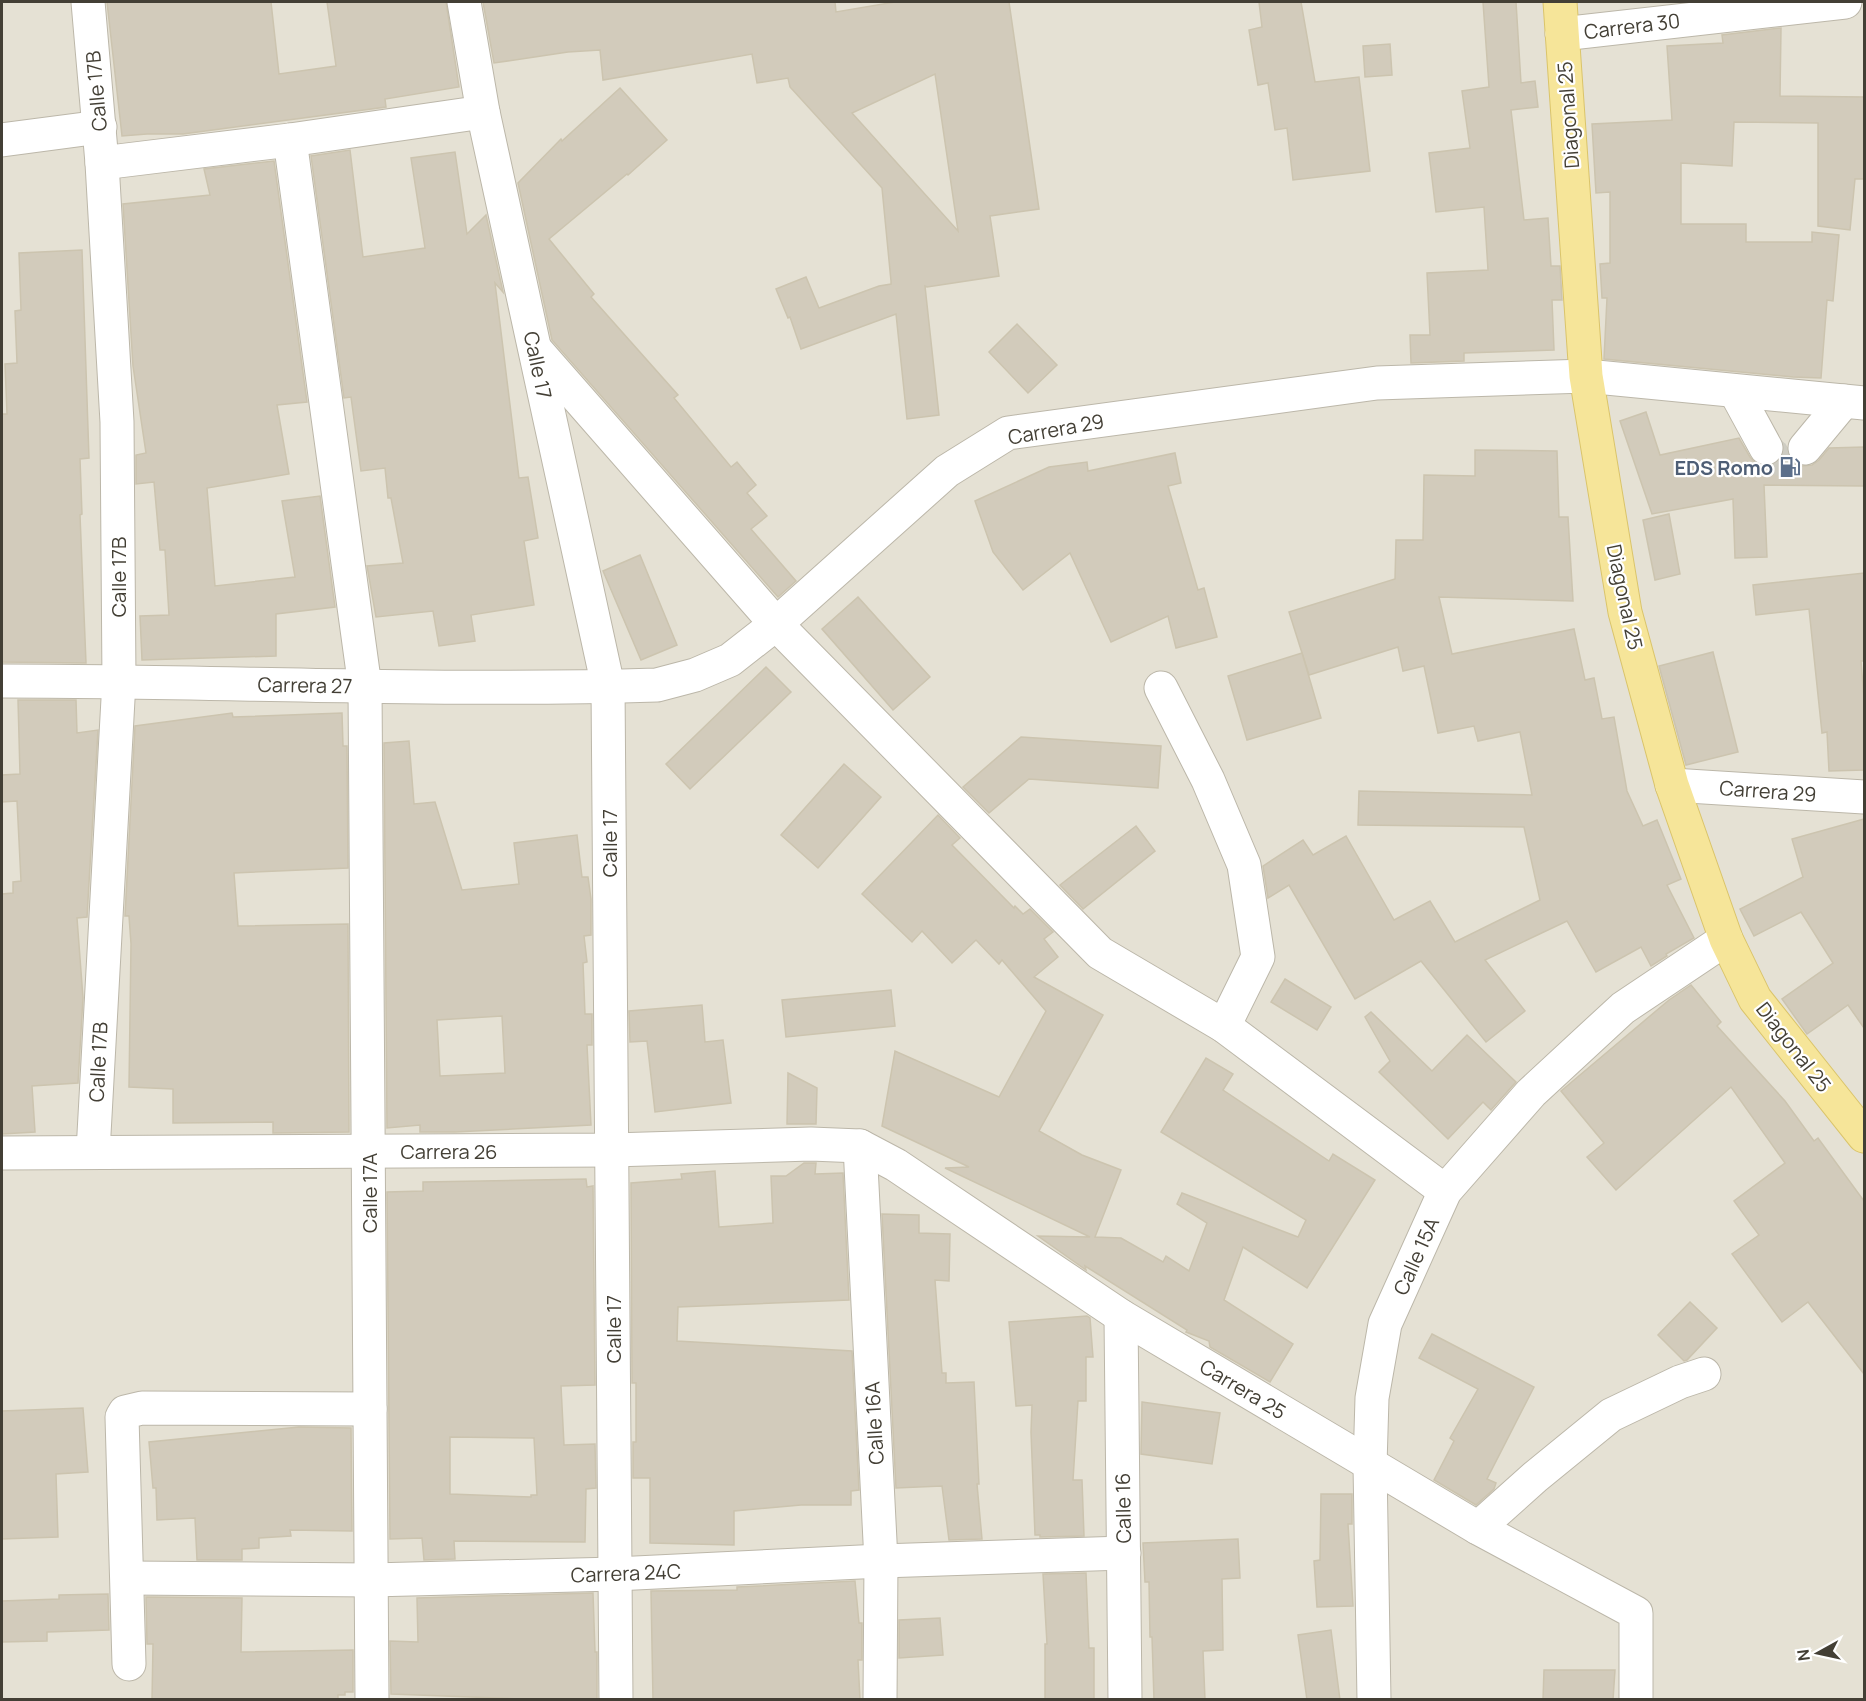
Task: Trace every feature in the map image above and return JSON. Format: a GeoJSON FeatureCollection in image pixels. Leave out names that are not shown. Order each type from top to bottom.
{"type":"FeatureCollection","features":[{"type":"Feature","properties":{"kind":"main road","name":"Diagonal 25"},"geometry":{"type":"LineString","coordinates":[[1560,2],[1586,376],[1625,612],[1672,784],[1726,939],[1755,999],[1864,1136]]}},
{"type":"Feature","properties":{"kind":"street","name":"Calle 17B"},"geometry":{"type":"LineString","coordinates":[[88,2],[100,127],[117,422],[119,681],[93,1152]]}},
{"type":"Feature","properties":{"kind":"street","name":"Calle 17"},"geometry":{"type":"LineString","coordinates":[[464,2],[483,112],[608,686],[616,1700]]}},
{"type":"Feature","properties":{"kind":"street","name":"Carrera 30"},"geometry":{"type":"LineString","coordinates":[[1562,34],[1845,2]]}},
{"type":"Feature","properties":{"kind":"street"},"geometry":{"type":"LineString","coordinates":[[102,163],[290,140],[483,112]]}},
{"type":"Feature","properties":{"kind":"street"},"geometry":{"type":"LineString","coordinates":[[2,140],[100,127]]}},
{"type":"Feature","properties":{"kind":"street","name":"Calle 17A"},"geometry":{"type":"LineString","coordinates":[[290,140],[365,687],[372,1700]]}},
{"type":"Feature","properties":{"kind":"street"},"geometry":{"type":"LineString","coordinates":[[534,348],[776,624],[1100,953],[1224,1026],[1445,1191]]}},
{"type":"Feature","properties":{"kind":"street"},"geometry":{"type":"LineString","coordinates":[[1586,376],[1854,402]]}},
{"type":"Feature","properties":{"kind":"street","name":"Carrera 29"},"geometry":{"type":"LineString","coordinates":[[608,686],[657,684],[695,675],[730,660],[776,624],[947,471],[1008,433],[1377,383],[1586,376]]}},
{"type":"Feature","properties":{"kind":"street"},"geometry":{"type":"LineString","coordinates":[[1735,391],[1766,448]]}},
{"type":"Feature","properties":{"kind":"street"},"geometry":{"type":"LineString","coordinates":[[1805,448],[1854,402]]}},
{"type":"Feature","properties":{"kind":"street","name":"Carrera 27"},"geometry":{"type":"LineString","coordinates":[[2,681],[119,681],[365,687],[608,686]]}},
{"type":"Feature","properties":{"kind":"street"},"geometry":{"type":"LineString","coordinates":[[1161,688],[1208,780],[1244,866],[1258,957],[1224,1026]]}},
{"type":"Feature","properties":{"kind":"street","name":"Carrera 29"},"geometry":{"type":"LineString","coordinates":[[1672,784],[1864,797]]}},
{"type":"Feature","properties":{"kind":"street","name":"Calle 15A"},"geometry":{"type":"LineString","coordinates":[[1374,1700],[1370,1465],[1372,1398],[1385,1324],[1445,1191],[1531,1093],[1623,1008],[1726,939]]}},
{"type":"Feature","properties":{"kind":"street","name":"Carrera 26"},"geometry":{"type":"LineString","coordinates":[[2,1153],[612,1150],[811,1144],[860,1146]]}},
{"type":"Feature","properties":{"kind":"street","name":"Carrera 25"},"geometry":{"type":"LineString","coordinates":[[860,1146],[896,1165],[1121,1316],[1478,1528],[1636,1613],[1636,1700]]}},
{"type":"Feature","properties":{"kind":"street","name":"Calle 16A"},"geometry":{"type":"LineString","coordinates":[[860,1146],[881,1561],[880,1700]]}},
{"type":"Feature","properties":{"kind":"street","name":"Calle 16"},"geometry":{"type":"LineString","coordinates":[[1121,1316],[1125,1700]]}},
{"type":"Feature","properties":{"kind":"street"},"geometry":{"type":"LineString","coordinates":[[1478,1528],[1534,1477],[1611,1415],[1680,1382],[1704,1374]]}},
{"type":"Feature","properties":{"kind":"street"},"geometry":{"type":"LineString","coordinates":[[129,1664],[122,1417],[125,1412],[142,1408],[370,1409]]}},
{"type":"Feature","properties":{"kind":"street","name":"Carrera 24C"},"geometry":{"type":"LineString","coordinates":[[128,1578],[371,1580],[615,1574],[881,1561],[1124,1553]]}},
{"type":"Feature","properties":{"kind":"shaded area"},"geometry":{"type":"Polygon","coordinates":[[[2,2],[1864,2],[1864,1699],[2,1699],[2,2]]]}},
{"type":"Feature","properties":{"kind":"building"},"geometry":{"type":"Polygon","coordinates":[[[107,2],[271,2],[279,74],[336,66],[327,2],[446,2],[459,87],[385,99],[386,107],[183,134],[122,136],[107,2]]]}},
{"type":"Feature","properties":{"kind":"building"},"geometry":{"type":"Polygon","coordinates":[[[483,2],[835,2],[836,12],[895,2],[1009,2],[1039,209],[990,216],[999,276],[925,286],[939,415],[907,419],[896,314],[801,349],[790,317],[788,318],[776,289],[806,277],[819,308],[879,286],[891,284],[891,281],[882,188],[790,87],[788,78],[757,83],[752,54],[603,80],[600,50],[568,52],[494,63],[483,2]],[[935,74],[852,113],[958,231],[935,74]]]}},
{"type":"Feature","properties":{"kind":"building"},"geometry":{"type":"Polygon","coordinates":[[[1259,2],[1301,2],[1315,82],[1359,77],[1370,171],[1293,180],[1287,128],[1275,130],[1268,83],[1258,85],[1249,30],[1262,27],[1259,2]]]}},
{"type":"Feature","properties":{"kind":"building"},"geometry":{"type":"Polygon","coordinates":[[[1483,2],[1516,2],[1521,83],[1535,81],[1538,107],[1511,110],[1524,220],[1548,218],[1551,266],[1560,266],[1562,300],[1552,300],[1554,350],[1464,353],[1464,361],[1411,363],[1410,335],[1430,335],[1427,273],[1488,270],[1484,207],[1436,212],[1429,153],[1470,148],[1462,91],[1489,87],[1483,2]]]}},
{"type":"Feature","properties":{"kind":"building"},"geometry":{"type":"Polygon","coordinates":[[[1781,28],[1780,96],[1864,97],[1864,179],[1855,179],[1850,230],[1818,226],[1818,123],[1734,122],[1732,166],[1681,163],[1681,224],[1746,224],[1746,242],[1812,242],[1812,232],[1839,235],[1833,301],[1827,300],[1821,378],[1604,359],[1607,298],[1602,298],[1600,264],[1610,263],[1610,192],[1596,193],[1592,124],[1672,120],[1667,46],[1723,43],[1722,35],[1781,28]]]}},
{"type":"Feature","properties":{"kind":"building"},"geometry":{"type":"Polygon","coordinates":[[[1390,44],[1392,75],[1365,77],[1363,46],[1390,44]]]}},
{"type":"Feature","properties":{"kind":"building"},"geometry":{"type":"Polygon","coordinates":[[[620,88],[667,140],[549,239],[594,294],[591,297],[678,395],[674,398],[731,467],[737,462],[756,485],[747,493],[767,516],[751,529],[796,581],[778,597],[552,340],[518,183],[561,139],[562,141],[620,88]]]}},
{"type":"Feature","properties":{"kind":"building"},"geometry":{"type":"Polygon","coordinates":[[[350,150],[363,257],[425,248],[411,158],[455,152],[467,234],[486,215],[503,292],[495,283],[519,478],[528,477],[538,538],[524,541],[534,605],[471,615],[475,641],[439,646],[433,611],[376,617],[367,566],[403,563],[391,498],[388,498],[385,468],[361,471],[351,397],[344,398],[311,156],[350,150]]]}},
{"type":"Feature","properties":{"kind":"building"},"geometry":{"type":"Polygon","coordinates":[[[274,161],[307,402],[277,405],[289,474],[207,488],[215,586],[295,577],[282,501],[320,496],[335,607],[276,614],[276,656],[142,660],[140,616],[169,615],[165,550],[160,550],[154,482],[136,484],[136,455],[146,453],[133,366],[123,204],[210,195],[204,169],[274,161]]]}},
{"type":"Feature","properties":{"kind":"building"},"geometry":{"type":"Polygon","coordinates":[[[82,250],[89,458],[80,459],[86,663],[2,662],[2,414],[7,414],[5,364],[17,363],[15,311],[21,310],[19,253],[82,250]]]}},
{"type":"Feature","properties":{"kind":"building"},"geometry":{"type":"Polygon","coordinates":[[[1017,324],[1057,365],[1028,393],[989,352],[1017,324]]]}},
{"type":"Feature","properties":{"kind":"building"},"geometry":{"type":"Polygon","coordinates":[[[1646,412],[1660,455],[1739,438],[1757,464],[1766,467],[1774,465],[1782,458],[1787,448],[1788,455],[1793,462],[1802,466],[1812,465],[1829,448],[1864,447],[1864,486],[1764,485],[1767,557],[1735,558],[1733,499],[1652,514],[1620,421],[1646,412]]]}},
{"type":"Feature","properties":{"kind":"building"},"geometry":{"type":"Polygon","coordinates":[[[1475,450],[1557,451],[1559,517],[1568,517],[1573,601],[1439,597],[1452,654],[1574,629],[1585,680],[1594,678],[1602,719],[1614,717],[1627,791],[1643,826],[1657,820],[1681,879],[1667,885],[1694,938],[1666,954],[1667,956],[1651,966],[1641,947],[1596,972],[1567,921],[1485,960],[1525,1011],[1486,1042],[1421,961],[1355,999],[1289,885],[1268,898],[1263,866],[1303,840],[1313,855],[1346,836],[1394,920],[1430,901],[1455,942],[1540,900],[1524,827],[1358,825],[1359,791],[1532,795],[1520,732],[1478,741],[1474,726],[1438,733],[1424,666],[1403,671],[1398,647],[1309,675],[1289,612],[1395,579],[1396,540],[1423,540],[1424,475],[1475,476],[1475,450]]]}},
{"type":"Feature","properties":{"kind":"building"},"geometry":{"type":"Polygon","coordinates":[[[1175,453],[1181,483],[1168,486],[1198,590],[1204,588],[1217,637],[1176,648],[1168,616],[1111,642],[1070,553],[1023,590],[993,552],[975,501],[1049,467],[1087,462],[1088,471],[1175,453]]]}},
{"type":"Feature","properties":{"kind":"building"},"geometry":{"type":"Polygon","coordinates":[[[1669,514],[1680,574],[1655,580],[1643,520],[1669,514]]]}},
{"type":"Feature","properties":{"kind":"building"},"geometry":{"type":"Polygon","coordinates":[[[640,555],[677,645],[641,660],[603,571],[640,555]]]}},
{"type":"Feature","properties":{"kind":"building"},"geometry":{"type":"Polygon","coordinates":[[[1864,573],[1864,661],[1861,661],[1864,698],[1864,770],[1829,771],[1827,732],[1822,733],[1809,609],[1756,615],[1753,585],[1864,573]]]}},
{"type":"Feature","properties":{"kind":"building"},"geometry":{"type":"Polygon","coordinates":[[[858,597],[930,677],[893,710],[822,629],[858,597]]]}},
{"type":"Feature","properties":{"kind":"building"},"geometry":{"type":"Polygon","coordinates":[[[1713,652],[1738,752],[1686,765],[1659,666],[1713,652]]]}},
{"type":"Feature","properties":{"kind":"building"},"geometry":{"type":"Polygon","coordinates":[[[1302,653],[1321,718],[1247,740],[1228,676],[1302,653]]]}},
{"type":"Feature","properties":{"kind":"building"},"geometry":{"type":"Polygon","coordinates":[[[766,667],[791,692],[690,789],[666,764],[766,667]]]}},
{"type":"Feature","properties":{"kind":"building"},"geometry":{"type":"Polygon","coordinates":[[[18,700],[76,700],[77,733],[98,730],[87,917],[77,918],[83,998],[78,1083],[32,1086],[35,1132],[2,1134],[2,894],[13,893],[13,882],[21,881],[17,801],[2,802],[2,775],[20,774],[18,700]]]}},
{"type":"Feature","properties":{"kind":"building"},"geometry":{"type":"Polygon","coordinates":[[[232,713],[233,717],[342,713],[343,746],[347,746],[348,868],[234,873],[238,926],[348,924],[349,1132],[273,1133],[273,1122],[173,1123],[173,1089],[129,1087],[131,944],[129,916],[125,916],[135,726],[232,713]]]}},
{"type":"Feature","properties":{"kind":"building"},"geometry":{"type":"Polygon","coordinates":[[[1021,737],[1161,746],[1158,788],[1029,779],[989,813],[963,787],[1021,737]]]}},
{"type":"Feature","properties":{"kind":"building"},"geometry":{"type":"Polygon","coordinates":[[[409,741],[414,804],[435,802],[462,890],[519,884],[514,843],[577,835],[582,877],[588,877],[591,899],[591,935],[584,936],[587,962],[583,963],[585,1014],[592,1014],[592,1045],[587,1045],[591,1125],[455,1132],[420,1132],[420,1125],[387,1128],[384,743],[409,741]],[[502,1016],[437,1020],[440,1076],[505,1073],[502,1016]]]}},
{"type":"Feature","properties":{"kind":"building"},"geometry":{"type":"Polygon","coordinates":[[[844,764],[881,797],[818,868],[781,835],[844,764]]]}},
{"type":"Feature","properties":{"kind":"building"},"geometry":{"type":"Polygon","coordinates":[[[938,815],[960,838],[952,845],[1014,908],[1015,906],[1023,914],[1030,909],[1053,932],[1044,939],[1058,957],[1034,977],[1103,1015],[1039,1131],[1082,1155],[1121,1170],[1095,1237],[1121,1238],[1163,1262],[1166,1256],[1189,1271],[1207,1223],[1177,1204],[1182,1193],[1298,1237],[1306,1220],[1161,1132],[1206,1058],[1233,1074],[1223,1090],[1329,1161],[1333,1154],[1375,1180],[1307,1288],[1243,1247],[1224,1300],[1293,1344],[1270,1382],[1210,1347],[1209,1341],[1186,1332],[1187,1330],[1085,1266],[1086,1270],[1038,1236],[1090,1237],[945,1168],[969,1167],[882,1126],[895,1051],[999,1097],[1046,1011],[1002,960],[999,964],[976,940],[952,963],[922,931],[912,942],[862,894],[938,815]]]}},
{"type":"Feature","properties":{"kind":"building"},"geometry":{"type":"Polygon","coordinates":[[[1864,819],[1864,1028],[1848,1005],[1807,1034],[1782,999],[1833,963],[1801,912],[1754,936],[1740,909],[1803,877],[1792,839],[1864,819]]]}},
{"type":"Feature","properties":{"kind":"building"},"geometry":{"type":"Polygon","coordinates":[[[1136,826],[1155,851],[1083,909],[1060,885],[1136,826]]]}},
{"type":"Feature","properties":{"kind":"building"},"geometry":{"type":"Polygon","coordinates":[[[1285,979],[1331,1007],[1317,1030],[1271,1002],[1285,979]]]}},
{"type":"Feature","properties":{"kind":"building"},"geometry":{"type":"Polygon","coordinates":[[[1691,985],[1721,1022],[1717,1026],[1785,1101],[1814,1141],[1818,1138],[1864,1201],[1864,1374],[1808,1302],[1782,1322],[1732,1254],[1759,1235],[1734,1201],[1785,1163],[1731,1087],[1616,1190],[1587,1157],[1604,1143],[1561,1091],[1669,1000],[1691,985]]]}},
{"type":"Feature","properties":{"kind":"building"},"geometry":{"type":"Polygon","coordinates":[[[891,990],[895,1026],[786,1037],[782,1000],[891,990]]]}},
{"type":"Feature","properties":{"kind":"building"},"geometry":{"type":"Polygon","coordinates":[[[702,1005],[705,1042],[723,1040],[731,1103],[655,1112],[647,1041],[630,1042],[629,1011],[702,1005]]]}},
{"type":"Feature","properties":{"kind":"building"},"geometry":{"type":"Polygon","coordinates":[[[1371,1012],[1432,1071],[1467,1035],[1516,1082],[1491,1110],[1483,1102],[1448,1139],[1379,1072],[1390,1061],[1365,1017],[1371,1012]]]}},
{"type":"Feature","properties":{"kind":"building"},"geometry":{"type":"Polygon","coordinates":[[[788,1073],[817,1088],[816,1124],[787,1124],[788,1073]]]}},
{"type":"Feature","properties":{"kind":"building"},"geometry":{"type":"Polygon","coordinates":[[[804,1163],[816,1163],[815,1174],[843,1173],[849,1300],[678,1307],[677,1341],[852,1351],[859,1490],[851,1491],[851,1505],[801,1505],[734,1511],[734,1545],[650,1543],[650,1478],[633,1478],[633,1442],[636,1442],[636,1383],[632,1383],[631,1183],[682,1179],[681,1174],[715,1171],[719,1227],[773,1223],[771,1176],[786,1176],[804,1163]]]}},
{"type":"Feature","properties":{"kind":"building"},"geometry":{"type":"Polygon","coordinates":[[[586,1179],[587,1187],[593,1186],[595,1385],[561,1386],[564,1445],[595,1444],[596,1488],[586,1489],[585,1542],[454,1541],[455,1559],[424,1560],[422,1538],[390,1539],[387,1192],[423,1191],[423,1182],[586,1179]],[[450,1437],[450,1494],[531,1497],[531,1495],[537,1495],[534,1438],[450,1437]]]}},
{"type":"Feature","properties":{"kind":"building"},"geometry":{"type":"Polygon","coordinates":[[[882,1214],[919,1215],[919,1233],[950,1234],[949,1281],[935,1280],[942,1373],[946,1373],[946,1383],[974,1382],[979,1484],[977,1484],[982,1539],[949,1540],[942,1486],[896,1488],[882,1214]]]}},
{"type":"Feature","properties":{"kind":"building"},"geometry":{"type":"Polygon","coordinates":[[[1690,1302],[1717,1328],[1684,1361],[1658,1335],[1690,1302]]]}},
{"type":"Feature","properties":{"kind":"building"},"geometry":{"type":"Polygon","coordinates":[[[1087,1316],[1090,1318],[1093,1357],[1086,1357],[1086,1401],[1078,1401],[1073,1480],[1082,1480],[1084,1536],[1040,1537],[1040,1535],[1035,1535],[1032,1405],[1016,1406],[1009,1322],[1087,1316]]]}},
{"type":"Feature","properties":{"kind":"building"},"geometry":{"type":"Polygon","coordinates":[[[1432,1334],[1534,1387],[1487,1479],[1496,1483],[1494,1489],[1476,1505],[1434,1480],[1454,1441],[1450,1438],[1478,1389],[1419,1358],[1432,1334]]]}},
{"type":"Feature","properties":{"kind":"building"},"geometry":{"type":"Polygon","coordinates":[[[1142,1402],[1220,1413],[1212,1464],[1141,1454],[1142,1402]]]}},
{"type":"Feature","properties":{"kind":"building"},"geometry":{"type":"Polygon","coordinates":[[[83,1408],[88,1472],[56,1474],[58,1537],[2,1539],[2,1411],[83,1408]]]}},
{"type":"Feature","properties":{"kind":"building"},"geometry":{"type":"Polygon","coordinates":[[[299,1427],[351,1428],[352,1531],[290,1530],[291,1536],[259,1538],[259,1548],[242,1549],[242,1560],[197,1560],[195,1518],[157,1520],[156,1488],[153,1488],[149,1442],[299,1427]]]}},
{"type":"Feature","properties":{"kind":"building"},"geometry":{"type":"Polygon","coordinates":[[[1321,1494],[1352,1494],[1352,1524],[1348,1524],[1353,1606],[1317,1607],[1314,1561],[1320,1560],[1321,1494]]]}},
{"type":"Feature","properties":{"kind":"building"},"geometry":{"type":"Polygon","coordinates":[[[1238,1539],[1240,1578],[1222,1579],[1223,1650],[1203,1651],[1205,1700],[1154,1700],[1149,1582],[1145,1582],[1143,1543],[1238,1539]]]}},
{"type":"Feature","properties":{"kind":"building"},"geometry":{"type":"Polygon","coordinates":[[[1086,1573],[1089,1648],[1094,1648],[1094,1700],[1045,1700],[1045,1644],[1047,1644],[1043,1574],[1086,1573]]]}},
{"type":"Feature","properties":{"kind":"building"},"geometry":{"type":"Polygon","coordinates":[[[855,1581],[859,1623],[862,1623],[862,1660],[858,1660],[860,1700],[653,1700],[651,1591],[737,1590],[737,1587],[855,1581]]]}},
{"type":"Feature","properties":{"kind":"building"},"geometry":{"type":"Polygon","coordinates":[[[593,1593],[597,1700],[391,1694],[390,1641],[418,1642],[417,1598],[593,1593]]]}},
{"type":"Feature","properties":{"kind":"building"},"geometry":{"type":"Polygon","coordinates":[[[108,1594],[109,1630],[47,1632],[47,1641],[2,1642],[2,1601],[59,1599],[59,1595],[108,1594]]]}},
{"type":"Feature","properties":{"kind":"building"},"geometry":{"type":"Polygon","coordinates":[[[146,1597],[242,1598],[241,1652],[353,1650],[353,1692],[338,1695],[338,1700],[152,1700],[153,1644],[147,1644],[146,1597]]]}},
{"type":"Feature","properties":{"kind":"building"},"geometry":{"type":"Polygon","coordinates":[[[940,1618],[943,1655],[899,1658],[899,1620],[940,1618]]]}},
{"type":"Feature","properties":{"kind":"building"},"geometry":{"type":"Polygon","coordinates":[[[1331,1630],[1340,1700],[1307,1700],[1298,1635],[1331,1630]]]}},
{"type":"Feature","properties":{"kind":"building"},"geometry":{"type":"Polygon","coordinates":[[[1544,1670],[1615,1670],[1613,1700],[1543,1700],[1544,1670]]]}},
{"type":"Feature","properties":{"kind":"tunnel"},"geometry":{"type":"LineString","coordinates":[[1766,448],[1781,460],[1789,460],[1805,448]]}},
{"type":"Feature","properties":{"kind":"place","name":"EDS Romo"},"geometry":{"type":"Point","coordinates":[1790,467]}}]}
